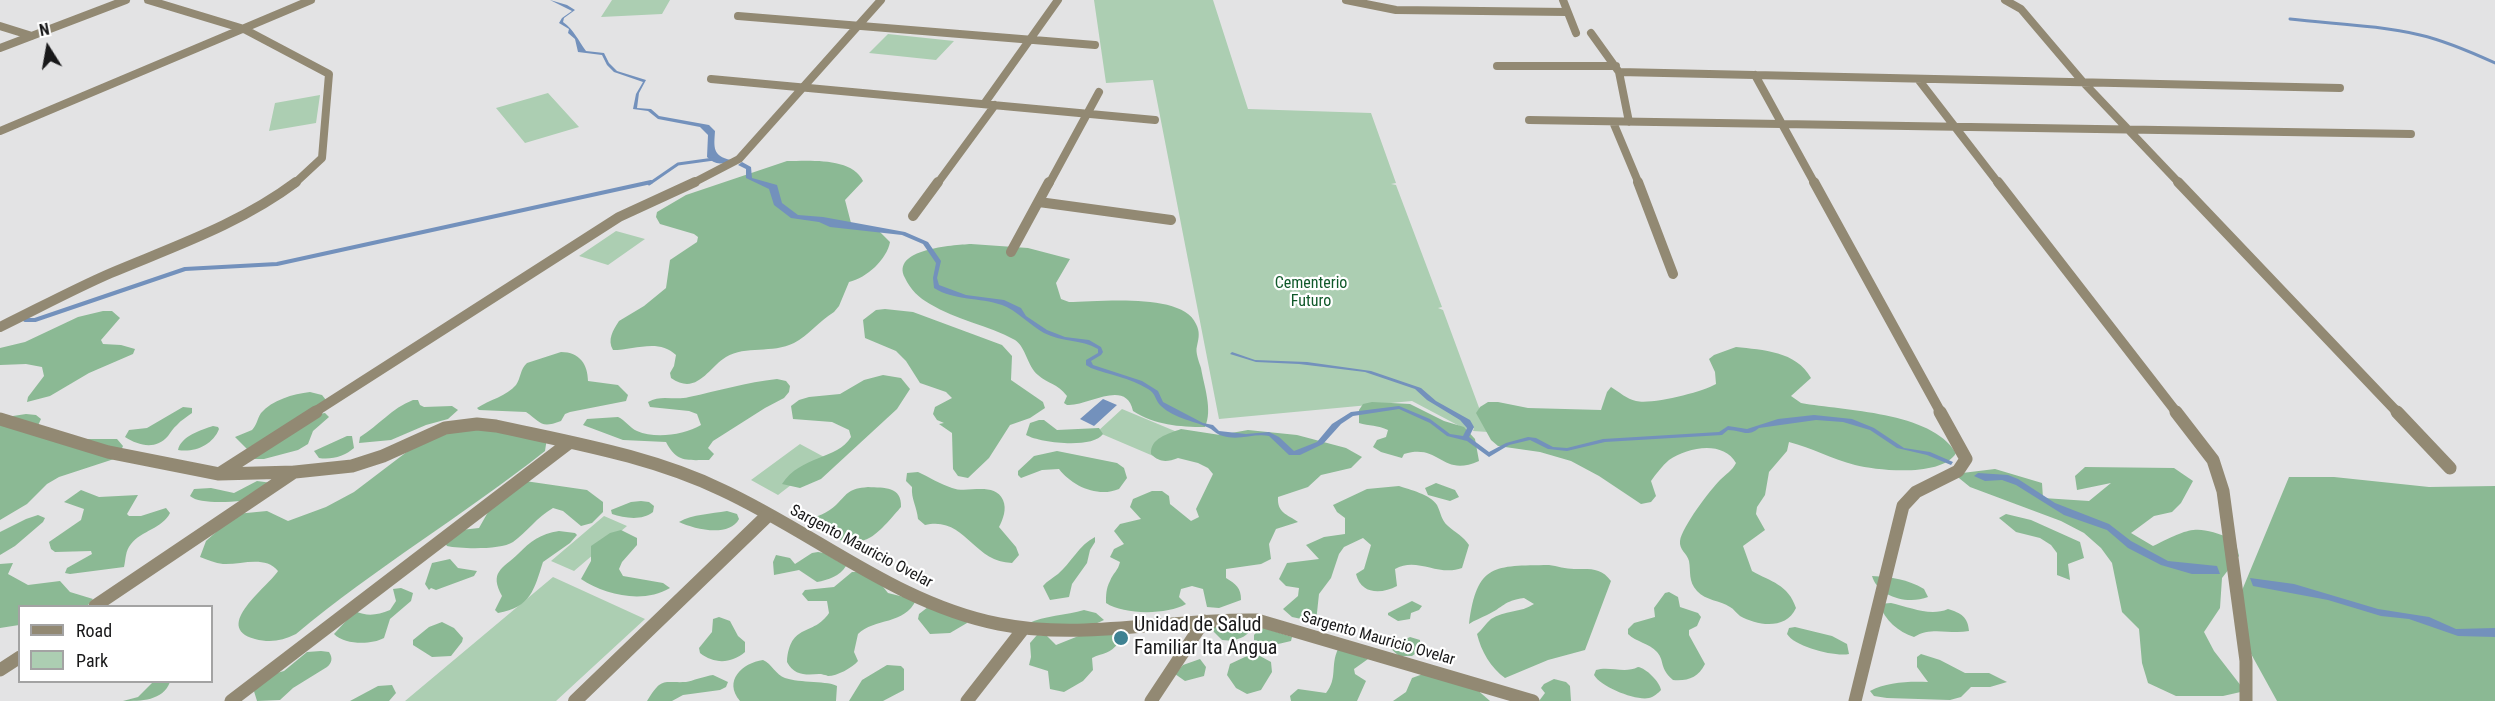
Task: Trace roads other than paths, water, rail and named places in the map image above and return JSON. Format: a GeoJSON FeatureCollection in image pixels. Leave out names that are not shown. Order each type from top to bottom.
{"type":"FeatureCollection","features":[{"type":"Feature","properties":{"kind":"street"},"geometry":{"type":"LineString","coordinates":[[0,48],[126,0]]}},
{"type":"Feature","properties":{"kind":"street"},"geometry":{"type":"LineString","coordinates":[[0,327],[90,283],[246,213],[292,187],[322,158],[329,74],[244,29],[148,0]]}},
{"type":"Feature","properties":{"kind":"street"},"geometry":{"type":"LineString","coordinates":[[0,131],[311,0]]}},
{"type":"Feature","properties":{"kind":"street"},"geometry":{"type":"LineString","coordinates":[[219,474],[611,222],[659,196],[729,166],[748,152],[881,0]]}},
{"type":"Feature","properties":{"kind":"street"},"geometry":{"type":"LineString","coordinates":[[984,104],[1032,40],[1058,0]]}},
{"type":"Feature","properties":{"kind":"street"},"geometry":{"type":"LineString","coordinates":[[1346,0],[1396,10],[1567,12]]}},
{"type":"Feature","properties":{"kind":"street"},"geometry":{"type":"LineString","coordinates":[[1563,0],[1576,33]]}},
{"type":"Feature","properties":{"kind":"street"},"geometry":{"type":"LineString","coordinates":[[2006,0],[2021,9],[2083,82],[2450,468]]}},
{"type":"Feature","properties":{"kind":"street"},"geometry":{"type":"LineString","coordinates":[[738,16],[1095,45]]}},
{"type":"Feature","properties":{"kind":"street"},"geometry":{"type":"LineString","coordinates":[[0,26],[32,36]]}},
{"type":"Feature","properties":{"kind":"street"},"geometry":{"type":"LineString","coordinates":[[1591,33],[1618,69],[1629,122]]}},
{"type":"Feature","properties":{"kind":"street"},"geometry":{"type":"LineString","coordinates":[[1497,66],[1755,75],[2340,88]]}},
{"type":"Feature","properties":{"kind":"street"},"geometry":{"type":"LineString","coordinates":[[1755,75],[1966,459],[1964,466],[1957,472],[1915,492],[1903,506],[1855,701]]}},
{"type":"Feature","properties":{"kind":"street"},"geometry":{"type":"LineString","coordinates":[[711,79],[1155,120]]}},
{"type":"Feature","properties":{"kind":"street"},"geometry":{"type":"LineString","coordinates":[[1918,79],[2213,460],[2223,491],[2246,661],[2246,701]]}},
{"type":"Feature","properties":{"kind":"street"},"geometry":{"type":"LineString","coordinates":[[1011,252],[1099,92]]}},
{"type":"Feature","properties":{"kind":"street"},"geometry":{"type":"LineString","coordinates":[[913,216],[995,105]]}},
{"type":"Feature","properties":{"kind":"street"},"geometry":{"type":"LineString","coordinates":[[1529,120],[2411,134]]}},
{"type":"Feature","properties":{"kind":"street"},"geometry":{"type":"LineString","coordinates":[[1613,122],[1658,230],[1673,274]]}},
{"type":"Feature","properties":{"kind":"street"},"geometry":{"type":"LineString","coordinates":[[1039,202],[1171,220]]}},
{"type":"Feature","properties":{"kind":"street","name":"Sargento Mauricio Ovelar"},"geometry":{"type":"LineString","coordinates":[[0,419],[108,452],[219,474],[295,472],[364,463],[394,452],[427,435],[460,426],[496,426],[614,452],[683,472],[725,491],[896,587],[969,617],[1023,628],[1098,629],[1238,618],[1257,620],[1533,701]]}},
{"type":"Feature","properties":{"kind":"street"},"geometry":{"type":"LineString","coordinates":[[231,701],[570,442]]}},
{"type":"Feature","properties":{"kind":"street"},"geometry":{"type":"LineString","coordinates":[[96,605],[295,472]]}},
{"type":"Feature","properties":{"kind":"street"},"geometry":{"type":"LineString","coordinates":[[575,701],[767,516]]}},
{"type":"Feature","properties":{"kind":"street"},"geometry":{"type":"LineString","coordinates":[[1151,701],[1204,621]]}},
{"type":"Feature","properties":{"kind":"street"},"geometry":{"type":"LineString","coordinates":[[967,701],[1023,628]]}},
{"type":"Feature","properties":{"kind":"street"},"geometry":{"type":"LineString","coordinates":[[0,670],[18,658]]}},
{"type":"Feature","properties":{"kind":"water"},"geometry":{"type":"Polygon","coordinates":[[[550,0],[575,10],[564,18],[563,22],[573,32],[586,51],[604,53],[609,63],[617,71],[646,80],[639,93],[637,108],[651,109],[659,116],[709,125],[715,131],[717,153],[731,160],[718,163],[707,157],[708,135],[700,127],[658,119],[648,111],[633,109],[636,94],[643,82],[614,72],[602,55],[578,52],[575,39],[568,33],[569,29],[559,23],[562,18],[572,11],[550,0]]]}},
{"type":"Feature","properties":{"kind":"water"},"geometry":{"type":"Polygon","coordinates":[[[742,162],[751,167],[752,178],[777,185],[782,203],[798,215],[823,217],[905,232],[928,242],[941,261],[937,278],[939,285],[966,295],[1004,300],[1021,308],[1026,316],[1047,330],[1065,337],[1089,340],[1101,347],[1103,352],[1091,361],[1093,365],[1142,381],[1158,391],[1163,402],[1203,423],[1213,425],[1219,431],[1246,434],[1269,432],[1279,437],[1294,451],[1317,442],[1332,424],[1351,412],[1399,406],[1430,419],[1450,434],[1463,436],[1467,428],[1460,420],[1427,400],[1415,389],[1365,372],[1299,364],[1256,362],[1230,354],[1232,352],[1255,360],[1307,362],[1371,371],[1421,388],[1436,401],[1470,420],[1474,427],[1469,437],[1489,452],[1506,443],[1528,437],[1536,438],[1553,447],[1567,448],[1603,439],[1719,432],[1728,426],[1747,429],[1778,419],[1814,415],[1852,419],[1874,428],[1904,448],[1930,452],[1953,462],[1951,465],[1927,455],[1897,448],[1870,430],[1843,422],[1816,420],[1759,428],[1751,433],[1728,430],[1722,435],[1605,442],[1567,451],[1548,449],[1530,440],[1509,445],[1489,457],[1467,441],[1447,436],[1430,423],[1399,409],[1353,416],[1341,424],[1323,444],[1300,455],[1289,455],[1269,436],[1235,438],[1223,436],[1205,426],[1173,414],[1161,406],[1148,389],[1086,365],[1086,360],[1098,353],[1098,349],[1044,333],[1002,305],[950,295],[934,288],[936,263],[923,244],[902,235],[830,227],[819,222],[791,218],[774,205],[769,189],[746,178],[746,169],[738,165],[742,162]]]}},
{"type":"Feature","properties":{"kind":"water"},"geometry":{"type":"Polygon","coordinates":[[[1103,399],[1117,405],[1094,426],[1080,419],[1103,399]]]}},
{"type":"Feature","properties":{"kind":"water"},"geometry":{"type":"Polygon","coordinates":[[[1978,473],[2008,475],[2018,479],[2055,503],[2109,524],[2131,541],[2168,561],[2217,566],[2220,574],[2192,574],[2161,565],[2128,548],[2107,530],[2064,515],[2016,485],[2002,480],[1985,481],[1974,476],[1978,473]]]}},
{"type":"Feature","properties":{"kind":"water"},"geometry":{"type":"Polygon","coordinates":[[[2250,578],[2294,584],[2378,609],[2429,617],[2456,629],[2495,628],[2495,637],[2458,636],[2409,619],[2381,616],[2328,600],[2253,586],[2250,578]]]}},
{"type":"Feature","properties":{"kind":"waterway"},"geometry":{"type":"LineString","coordinates":[[2290,19],[2372,27],[2420,35],[2495,63]]}},
{"type":"Feature","properties":{"kind":"waterway"},"geometry":{"type":"LineString","coordinates":[[649,184],[678,164],[714,159]]}},
{"type":"Feature","properties":{"kind":"waterway"},"geometry":{"type":"LineString","coordinates":[[25,320],[35,320],[185,269],[277,264],[651,182]]}},
{"type":"Feature","properties":{"kind":"place","name":"Unidad de Salud Familiar Ita Angua"},"geometry":{"type":"Point","coordinates":[1121,638]}},
{"type":"Feature","properties":{"kind":"park label","name":"Cementerio Futuro"},"geometry":{"type":"Point","coordinates":[1311,293]}}]}
